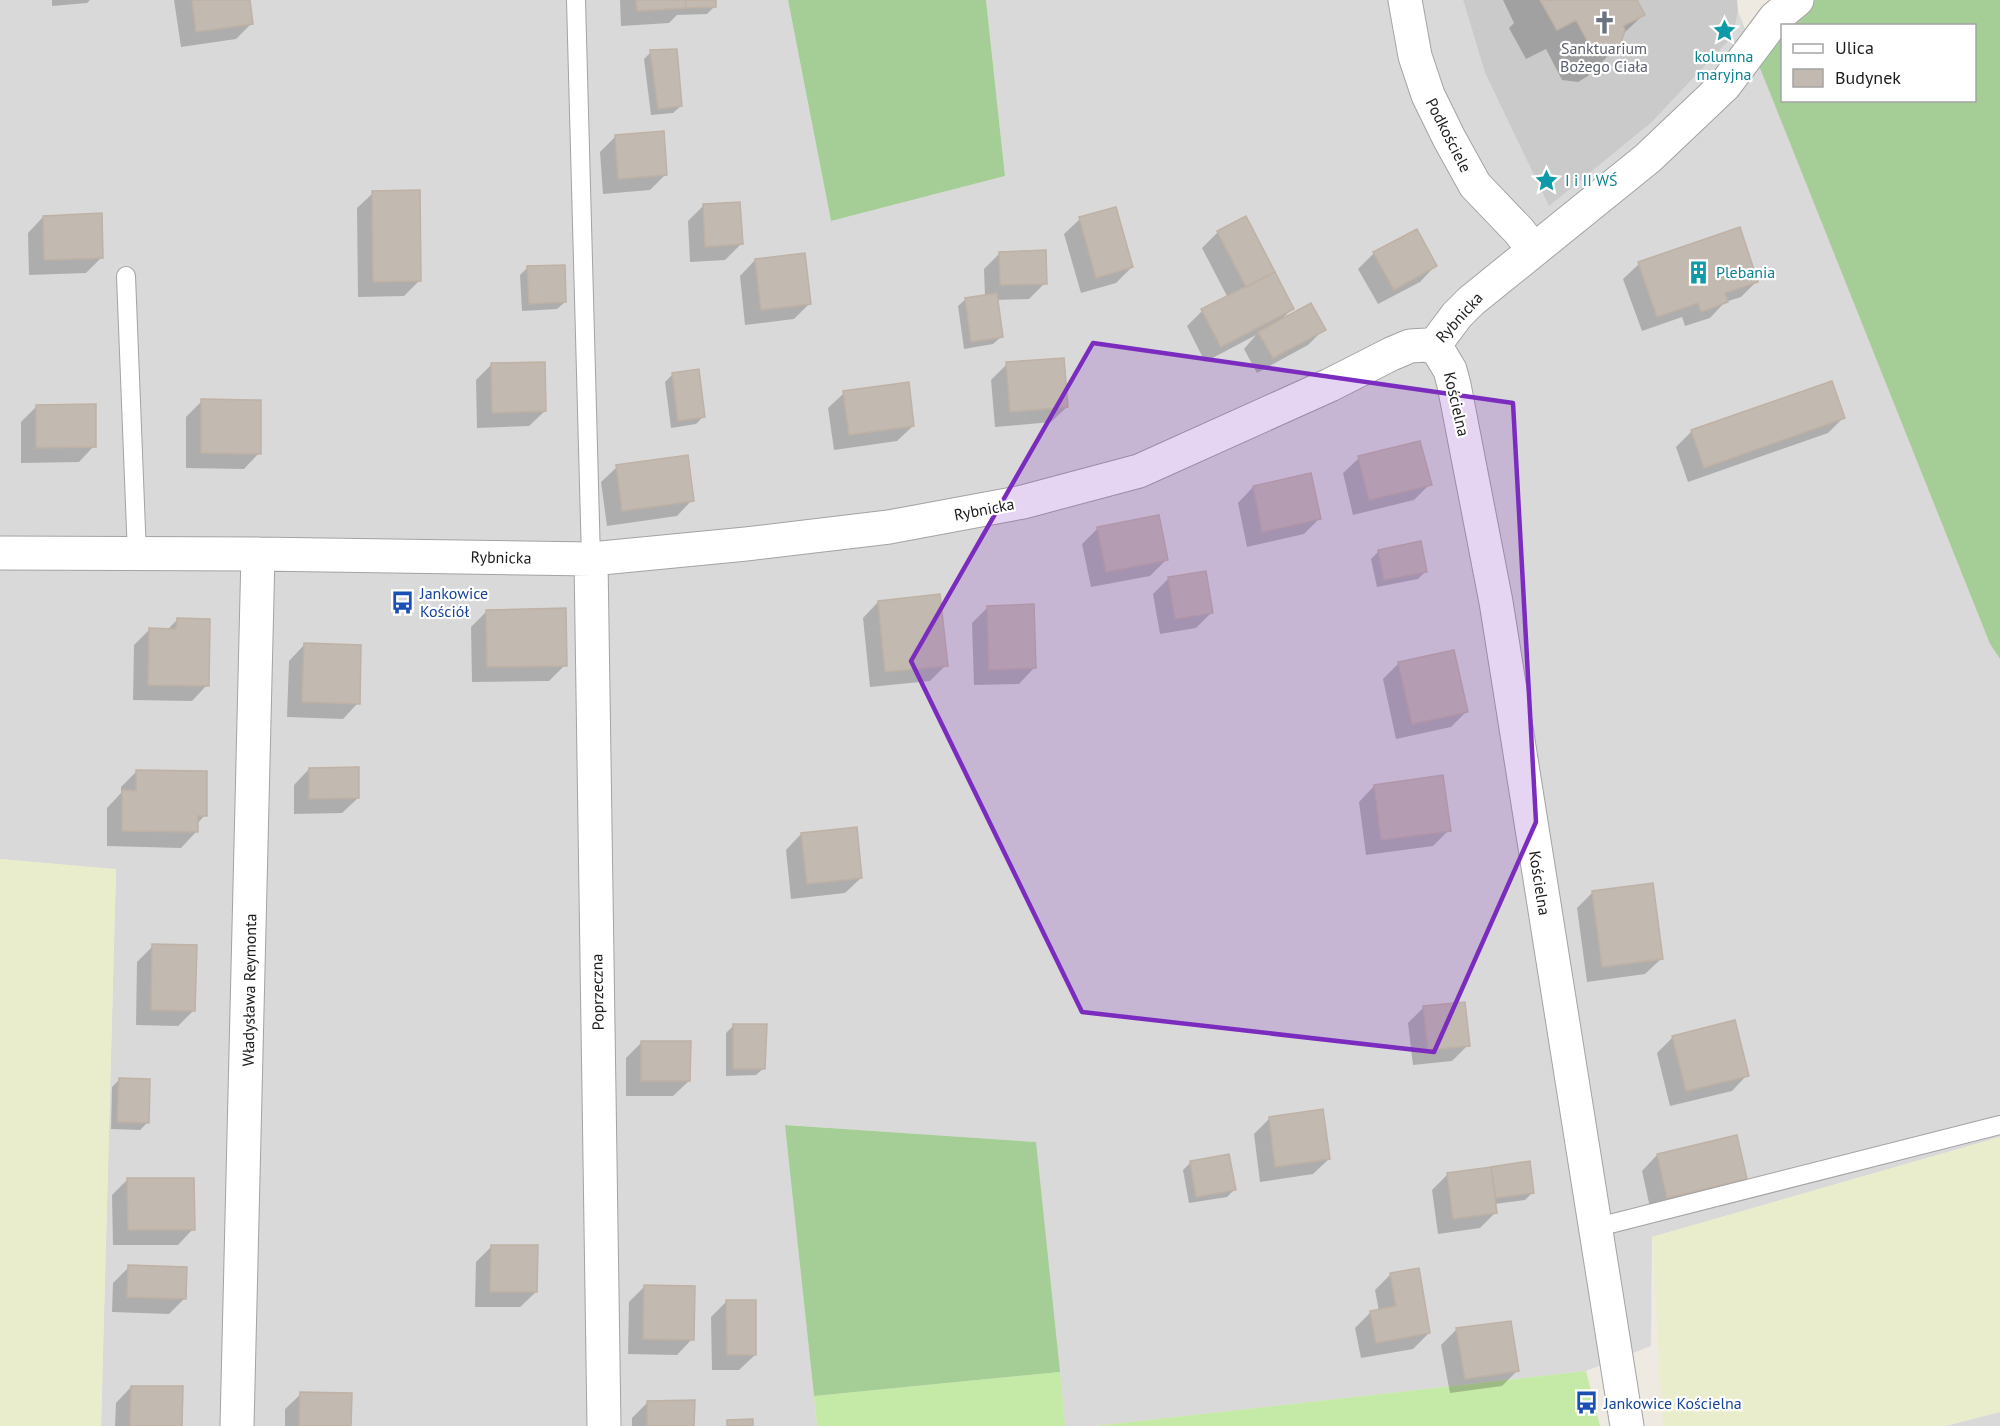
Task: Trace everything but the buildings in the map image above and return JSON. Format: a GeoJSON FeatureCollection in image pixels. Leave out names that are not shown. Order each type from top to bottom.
{"type":"FeatureCollection","features":[{"type":"Feature","properties":{"kind":"street","name":"Podkościele"},"geometry":{"type":"LineString","coordinates":[[1405,0],[1415,56],[1428,95],[1449,138],[1474,185],[1519,231],[1533,249]]}},
{"type":"Feature","properties":{"kind":"street","name":"Rybnicka"},"geometry":{"type":"LineString","coordinates":[[0,553],[591,559],[889,527],[1023,502],[1139,471],[1330,385],[1401,349],[1418,345],[1433,347],[1457,315],[1471,301],[1648,158],[1725,85],[1779,6]]}},
{"type":"Feature","properties":{"kind":"street","name":"Kościelna"},"geometry":{"type":"LineString","coordinates":[[1433,347],[1444,358],[1454,386],[1496,602],[1627,1426]]}},
{"type":"Feature","properties":{"kind":"street","name":"Władysława Reymonta"},"geometry":{"type":"LineString","coordinates":[[237,1426],[258,554]]}},
{"type":"Feature","properties":{"kind":"street","name":"Poprzeczna"},"geometry":{"type":"LineString","coordinates":[[591,559],[604,1426]]}},
{"type":"Feature","properties":{"kind":"lane"},"geometry":{"type":"LineString","coordinates":[[576,0],[591,559]]}},
{"type":"Feature","properties":{"kind":"lane"},"geometry":{"type":"LineString","coordinates":[[126,276],[137,555]]}},
{"type":"Feature","properties":{"kind":"lane"},"geometry":{"type":"LineString","coordinates":[[1594,1227],[2000,1125]]}},
{"type":"Feature","properties":{"kind":"highlighted area"},"geometry":{"type":"Polygon","coordinates":[[[1093,343],[1513,403],[1536,822],[1434,1052],[1082,1012],[911,661],[1093,343]]]}},
{"type":"Feature","properties":{"kind":"shaded area"},"geometry":{"type":"Polygon","coordinates":[[[0,0],[788,0],[831,221],[1005,176],[986,0],[1463,0],[1485,73],[1549,205],[1652,122],[1733,36],[1738,11],[1990,644],[2000,659],[2000,1137],[1652,1237],[1651,1346],[1586,1371],[1095,1426],[1065,1426],[1035,1142],[786,1125],[817,1426],[101,1426],[116,870],[0,859],[0,0]]]}},
{"type":"Feature","properties":{"kind":"shaded area"},"geometry":{"type":"Polygon","coordinates":[[[1463,0],[1737,0],[1738,11],[1733,36],[1652,122],[1549,206],[1485,73],[1463,0]]]}},
{"type":"Feature","properties":{"kind":"shaded area"},"geometry":{"type":"Polygon","coordinates":[[[2000,1412],[2000,1426],[1945,1426],[2000,1412]]]}},
{"type":"Feature","properties":{"kind":"green space"},"geometry":{"type":"Polygon","coordinates":[[[788,0],[986,0],[1005,176],[831,221],[788,0]]]}},
{"type":"Feature","properties":{"kind":"green space"},"geometry":{"type":"Polygon","coordinates":[[[1815,0],[2000,0],[2000,659],[1990,644],[1758,63],[1781,28],[1781,102],[1976,102],[1976,24],[1785,24],[1815,0]]]}},
{"type":"Feature","properties":{"kind":"green space"},"geometry":{"type":"Polygon","coordinates":[[[0,859],[116,869],[101,1426],[0,1426],[0,859]]]}},
{"type":"Feature","properties":{"kind":"green space"},"geometry":{"type":"Polygon","coordinates":[[[785,1125],[1036,1142],[1060,1372],[814,1396],[785,1125]]]}},
{"type":"Feature","properties":{"kind":"green space"},"geometry":{"type":"Polygon","coordinates":[[[2000,1137],[2000,1412],[1945,1426],[1663,1426],[1652,1237],[2000,1137]]]}},
{"type":"Feature","properties":{"kind":"green space"},"geometry":{"type":"Polygon","coordinates":[[[1586,1371],[1600,1426],[1095,1426],[1586,1371]]]}},
{"type":"Feature","properties":{"kind":"green space"},"geometry":{"type":"Polygon","coordinates":[[[1060,1372],[1065,1426],[817,1426],[814,1396],[1060,1372]]]}},
{"type":"Feature","properties":{"kind":"place","name":"Sanktuarium Bożego Ciała"},"geometry":{"type":"Point","coordinates":[1604,23]}},
{"type":"Feature","properties":{"kind":"place","name":"kolumna maryjna"},"geometry":{"type":"Point","coordinates":[1724,31]}},
{"type":"Feature","properties":{"kind":"place","name":"I i II WŚ"},"geometry":{"type":"Point","coordinates":[1547,180]}},
{"type":"Feature","properties":{"kind":"place","name":"Plebania"},"geometry":{"type":"Point","coordinates":[1698,272]}},
{"type":"Feature","properties":{"kind":"place","name":"Jankowice Kościół"},"geometry":{"type":"Point","coordinates":[402,602]}},
{"type":"Feature","properties":{"kind":"place","name":"Jankowice Kościelna"},"geometry":{"type":"Point","coordinates":[1586,1403]}}]}
